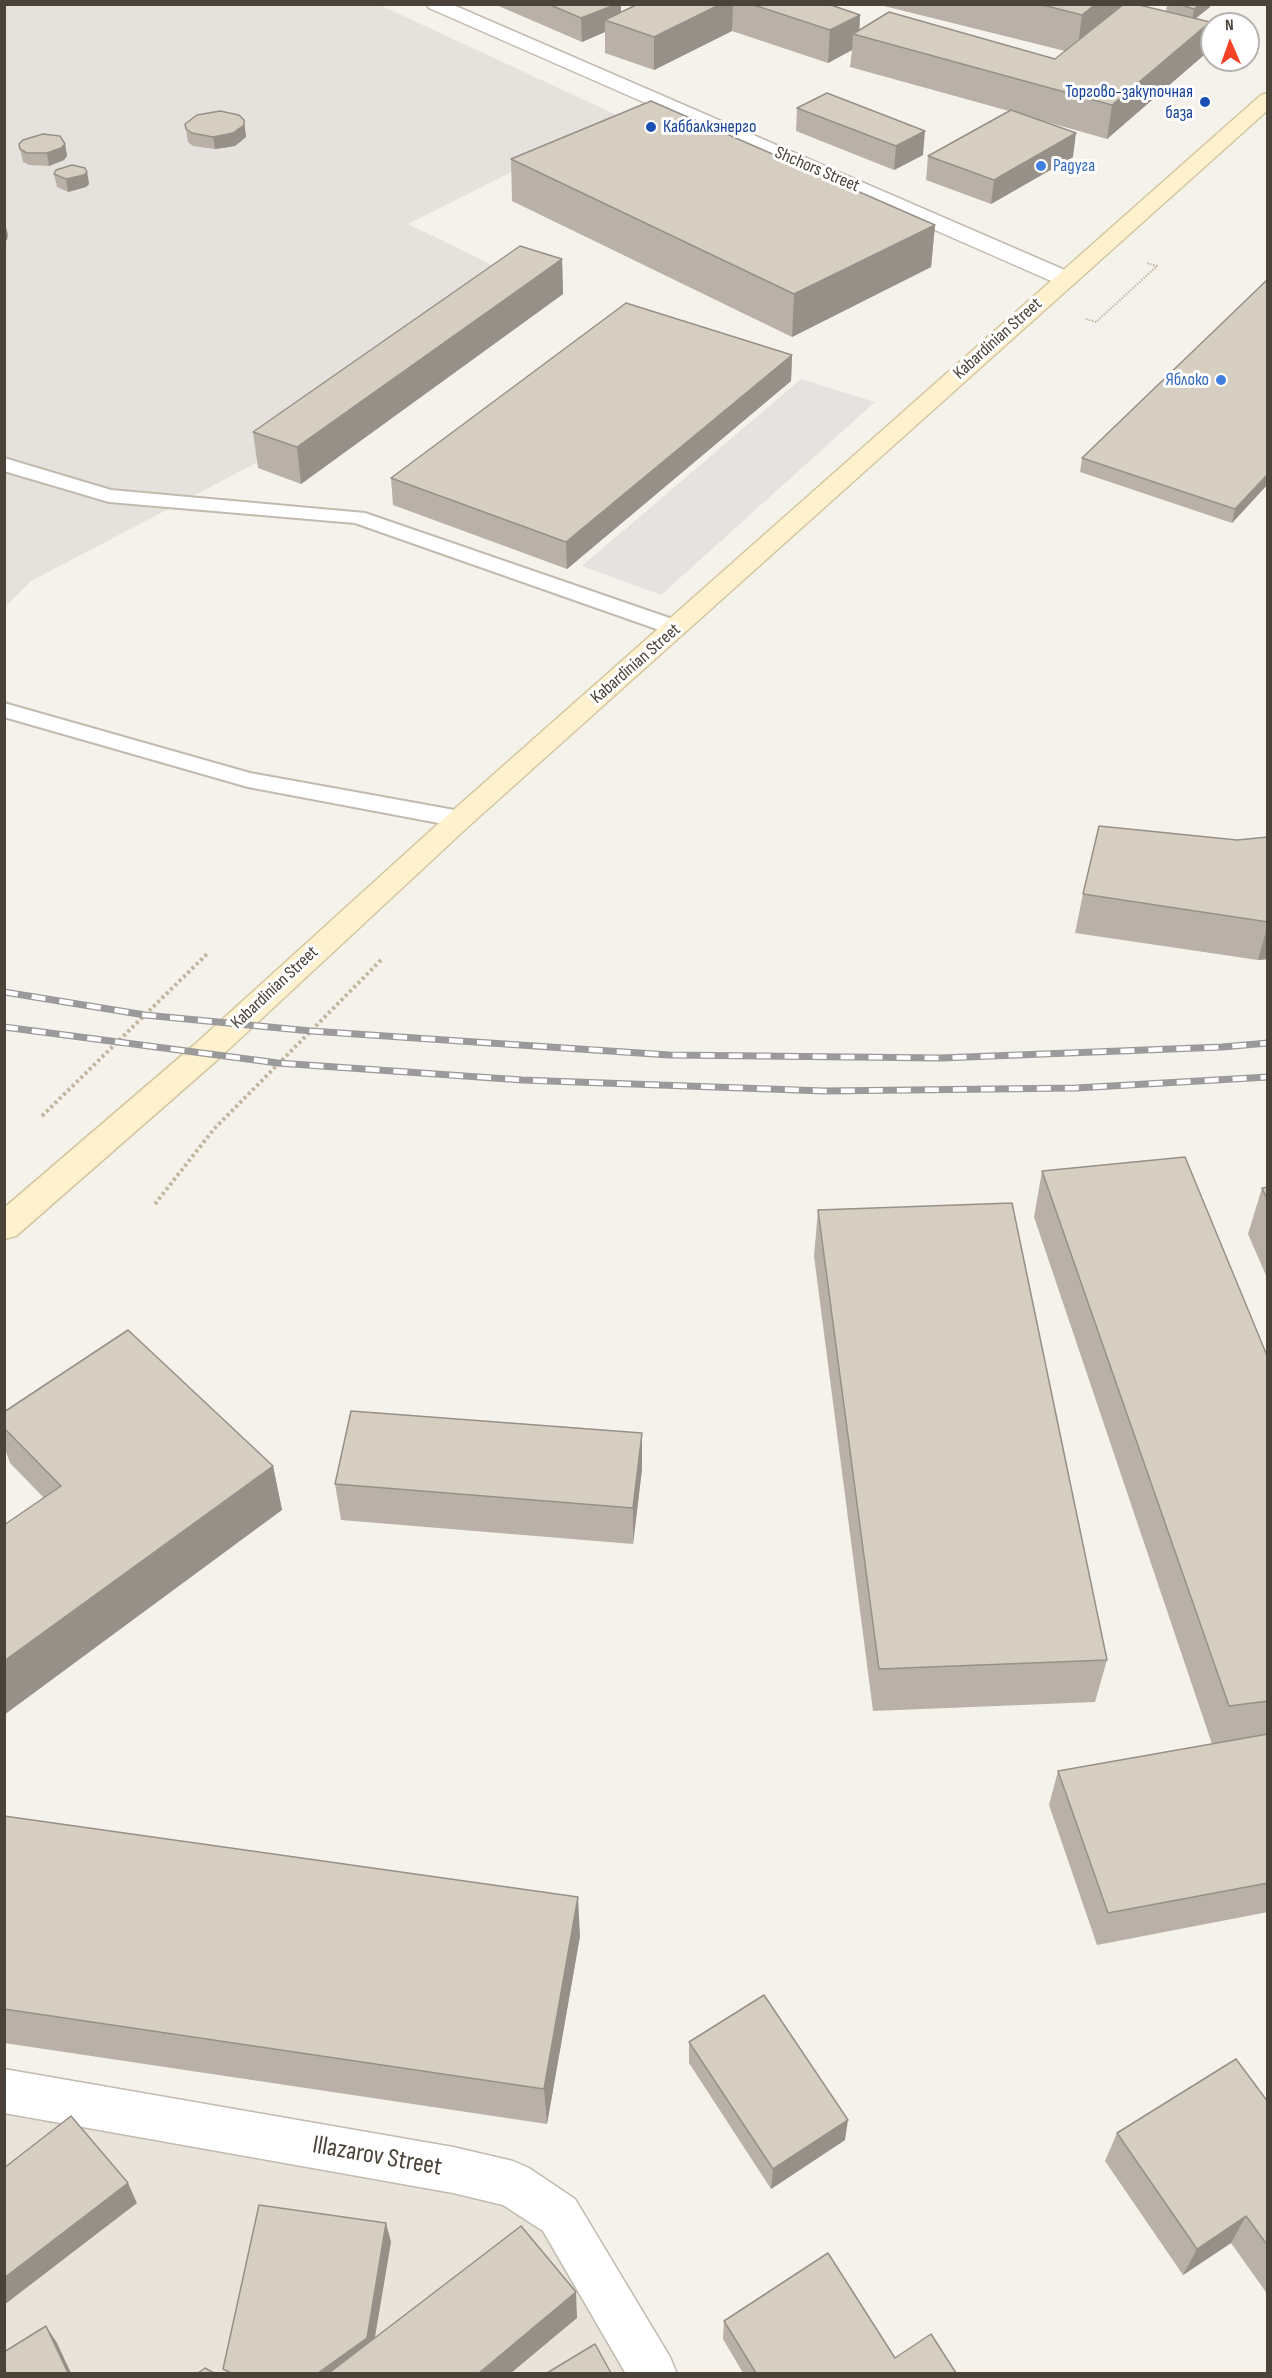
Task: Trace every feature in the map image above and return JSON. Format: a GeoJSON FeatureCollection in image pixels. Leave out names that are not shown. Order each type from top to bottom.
{"type":"FeatureCollection","features":[{"type":"Feature","properties":{"kind":"main road","name":"Kabardinian Street"},"geometry":{"type":"LineString","coordinates":[[4,1227],[205,1053],[460,819],[1268,99]]}},
{"type":"Feature","properties":{"kind":"street","name":"Shchors Street"},"geometry":{"type":"LineString","coordinates":[[435,4],[1066,279]]}},
{"type":"Feature","properties":{"kind":"street","name":"Illazarov Street"},"geometry":{"type":"LineString","coordinates":[[4,2091],[453,2170],[513,2184],[559,2216],[653,2373]]}},
{"type":"Feature","properties":{"kind":"lane"},"geometry":{"type":"LineString","coordinates":[[4,464],[109,496],[358,517],[676,628]]}},
{"type":"Feature","properties":{"kind":"lane"},"geometry":{"type":"LineString","coordinates":[[4,710],[248,780],[460,819]]}},
{"type":"Feature","properties":{"kind":"path"},"geometry":{"type":"LineString","coordinates":[[1085,319],[1096,322],[1157,266],[1146,263]]}},
{"type":"Feature","properties":{"kind":"path"},"geometry":{"type":"LineString","coordinates":[[42,1116],[208,953]]}},
{"type":"Feature","properties":{"kind":"path"},"geometry":{"type":"LineString","coordinates":[[155,1204],[214,1129],[382,958]]}},
{"type":"Feature","properties":{"kind":"shaded area"},"geometry":{"type":"Polygon","coordinates":[[[5,5],[380,5],[621,117],[408,224],[515,276],[277,452],[31,581],[5,607],[5,5]]]}},
{"type":"Feature","properties":{"kind":"shaded area"},"geometry":{"type":"Polygon","coordinates":[[[801,379],[875,402],[661,595],[582,566],[801,379]]]}},
{"type":"Feature","properties":{"kind":"shaded area"},"geometry":{"type":"Polygon","coordinates":[[[4,2091],[513,2184],[653,2373],[5,2373],[4,2091]]]}},
{"type":"Feature","properties":{"kind":"building"},"geometry":{"type":"Polygon","coordinates":[[[548,4],[617,4],[581,18],[548,4]]]}},
{"type":"Feature","properties":{"kind":"building"},"geometry":{"type":"Polygon","coordinates":[[[638,4],[721,4],[654,37],[605,20],[638,4]]]}},
{"type":"Feature","properties":{"kind":"building"},"geometry":{"type":"Polygon","coordinates":[[[751,4],[828,4],[860,15],[830,30],[751,4]]]}},
{"type":"Feature","properties":{"kind":"building"},"geometry":{"type":"Polygon","coordinates":[[[1039,4],[1096,4],[1082,15],[1039,4]]]}},
{"type":"Feature","properties":{"kind":"building"},"geometry":{"type":"Polygon","coordinates":[[[1124,4],[1135,4],[1200,20],[1200,30],[1112,105],[853,34],[889,12],[1055,59],[1124,4]]]}},
{"type":"Feature","properties":{"kind":"building"},"geometry":{"type":"Polygon","coordinates":[[[1178,4],[1200,4],[1194,9],[1178,4]]]}},
{"type":"Feature","properties":{"kind":"building"},"geometry":{"type":"Polygon","coordinates":[[[827,93],[925,131],[896,146],[797,108],[827,93]]]}},
{"type":"Feature","properties":{"kind":"building"},"geometry":{"type":"Polygon","coordinates":[[[651,101],[935,225],[794,294],[511,159],[651,101]]]}},
{"type":"Feature","properties":{"kind":"building"},"geometry":{"type":"Polygon","coordinates":[[[1011,110],[1076,133],[994,180],[928,156],[1011,110]]]}},
{"type":"Feature","properties":{"kind":"building"},"geometry":{"type":"Polygon","coordinates":[[[220,111],[239,115],[244,120],[244,125],[233,133],[213,137],[192,133],[186,129],[185,124],[197,115],[220,111]]]}},
{"type":"Feature","properties":{"kind":"building"},"geometry":{"type":"Polygon","coordinates":[[[43,134],[60,136],[65,144],[47,153],[27,153],[20,149],[19,144],[23,140],[43,134]]]}},
{"type":"Feature","properties":{"kind":"building"},"geometry":{"type":"Polygon","coordinates":[[[72,165],[85,168],[87,172],[84,175],[66,179],[54,174],[56,170],[72,165]]]}},
{"type":"Feature","properties":{"kind":"building"},"geometry":{"type":"Polygon","coordinates":[[[520,246],[562,259],[297,447],[253,432],[520,246]]]}},
{"type":"Feature","properties":{"kind":"building","name":"Яблоко"},"geometry":{"type":"Polygon","coordinates":[[[1268,279],[1268,474],[1235,509],[1082,458],[1268,279]]]}},
{"type":"Feature","properties":{"kind":"building"},"geometry":{"type":"Polygon","coordinates":[[[626,303],[792,355],[566,542],[391,478],[626,303]]]}},
{"type":"Feature","properties":{"kind":"building"},"geometry":{"type":"Polygon","coordinates":[[[1099,826],[1237,840],[1268,837],[1268,922],[1083,894],[1099,826]]]}},
{"type":"Feature","properties":{"kind":"building"},"geometry":{"type":"Polygon","coordinates":[[[1185,1157],[1268,1358],[1268,1701],[1229,1706],[1042,1171],[1185,1157]]]}},
{"type":"Feature","properties":{"kind":"building"},"geometry":{"type":"Polygon","coordinates":[[[1268,1187],[1268,1201],[1262,1188],[1268,1187]]]}},
{"type":"Feature","properties":{"kind":"building"},"geometry":{"type":"Polygon","coordinates":[[[1012,1203],[1107,1660],[879,1669],[818,1210],[1012,1203]]]}},
{"type":"Feature","properties":{"kind":"building"},"geometry":{"type":"Polygon","coordinates":[[[128,1330],[273,1466],[4,1661],[4,1525],[61,1486],[4,1428],[4,1412],[128,1330]]]}},
{"type":"Feature","properties":{"kind":"building"},"geometry":{"type":"Polygon","coordinates":[[[351,1411],[642,1433],[633,1508],[335,1484],[351,1411]]]}},
{"type":"Feature","properties":{"kind":"building"},"geometry":{"type":"Polygon","coordinates":[[[1268,1734],[1268,1883],[1108,1913],[1058,1771],[1268,1734]]]}},
{"type":"Feature","properties":{"kind":"building"},"geometry":{"type":"Polygon","coordinates":[[[4,1816],[578,1897],[544,2089],[4,2009],[4,1816]]]}},
{"type":"Feature","properties":{"kind":"building"},"geometry":{"type":"Polygon","coordinates":[[[764,1995],[848,2120],[773,2169],[689,2042],[764,1995]]]}},
{"type":"Feature","properties":{"kind":"building"},"geometry":{"type":"Polygon","coordinates":[[[1236,2059],[1268,2102],[1268,2246],[1246,2216],[1197,2249],[1117,2133],[1236,2059]]]}},
{"type":"Feature","properties":{"kind":"building"},"geometry":{"type":"Polygon","coordinates":[[[71,2116],[128,2183],[4,2278],[4,2168],[71,2116]]]}},
{"type":"Feature","properties":{"kind":"building"},"geometry":{"type":"Polygon","coordinates":[[[259,2205],[386,2223],[367,2338],[318,2373],[231,2373],[223,2369],[259,2205]]]}},
{"type":"Feature","properties":{"kind":"building"},"geometry":{"type":"Polygon","coordinates":[[[521,2226],[576,2292],[479,2373],[329,2373],[521,2226]]]}},
{"type":"Feature","properties":{"kind":"building"},"geometry":{"type":"Polygon","coordinates":[[[828,2253],[895,2358],[931,2334],[956,2373],[756,2373],[724,2321],[828,2253]]]}},
{"type":"Feature","properties":{"kind":"building"},"geometry":{"type":"Polygon","coordinates":[[[46,2326],[68,2373],[4,2373],[4,2352],[46,2326]]]}},
{"type":"Feature","properties":{"kind":"building"},"geometry":{"type":"Polygon","coordinates":[[[595,2344],[611,2373],[547,2373],[595,2344]]]}},
{"type":"Feature","properties":{"kind":"building"},"geometry":{"type":"Polygon","coordinates":[[[205,2368],[214,2373],[198,2373],[205,2368]]]}},
{"type":"Feature","properties":{"kind":"railway"},"geometry":{"type":"LineString","coordinates":[[4,992],[145,1015],[311,1031],[669,1055],[941,1058],[1222,1047],[1268,1043]]}},
{"type":"Feature","properties":{"kind":"railway"},"geometry":{"type":"LineString","coordinates":[[4,1027],[278,1063],[522,1080],[824,1091],[1076,1088],[1268,1077]]}},
{"type":"Feature","properties":{"kind":"place","name":"Торгово-закупочная база"},"geometry":{"type":"Point","coordinates":[1205,102]}},
{"type":"Feature","properties":{"kind":"place","name":"Каббалкэнерго"},"geometry":{"type":"Point","coordinates":[651,127]}},
{"type":"Feature","properties":{"kind":"place","name":"Радуга"},"geometry":{"type":"Point","coordinates":[1041,166]}},
{"type":"Feature","properties":{"kind":"place","name":"Яблоко"},"geometry":{"type":"Point","coordinates":[1221,380]}}]}
